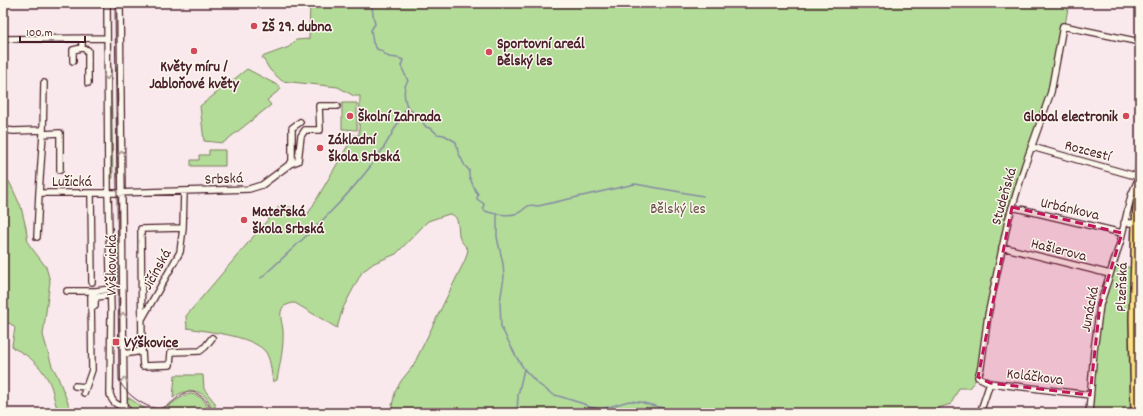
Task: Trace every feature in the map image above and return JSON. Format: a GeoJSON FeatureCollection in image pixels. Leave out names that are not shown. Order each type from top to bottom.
{"type":"FeatureCollection","features":[{"type":"Feature","properties":{"kind":"main road","name":"Plzeňská"},"geometry":{"type":"LineString","coordinates":[[1135,413],[1137,387],[1133,319],[1137,269],[1135,247],[1140,163]]}},
{"type":"Feature","properties":{"kind":"street","name":"Výškovická"},"geometry":{"type":"LineString","coordinates":[[107,3],[106,38],[111,366],[110,394],[114,403],[118,406],[124,407],[120,3]]}},
{"type":"Feature","properties":{"kind":"street","name":"Studeňská"},"geometry":{"type":"LineString","coordinates":[[978,377],[981,367],[988,315],[1002,247],[1012,207],[1051,92],[1063,26],[1140,42]]}},
{"type":"Feature","properties":{"kind":"street"},"geometry":{"type":"LineString","coordinates":[[82,38],[82,48]]}},
{"type":"Feature","properties":{"kind":"street"},"geometry":{"type":"LineString","coordinates":[[3,39],[106,38]]}},
{"type":"Feature","properties":{"kind":"street"},"geometry":{"type":"LineString","coordinates":[[73,61],[73,50],[82,48],[88,50],[88,83]]}},
{"type":"Feature","properties":{"kind":"street","name":"Lužická"},"geometry":{"type":"LineString","coordinates":[[44,83],[43,132],[39,193],[115,193]]}},
{"type":"Feature","properties":{"kind":"street"},"geometry":{"type":"LineString","coordinates":[[290,164],[298,161],[301,136],[305,130],[320,130],[320,106],[337,106]]}},
{"type":"Feature","properties":{"kind":"street"},"geometry":{"type":"LineString","coordinates":[[290,164],[292,161],[292,128],[300,122]]}},
{"type":"Feature","properties":{"kind":"street","name":"Lužická"},"geometry":{"type":"LineString","coordinates":[[3,130],[60,133],[60,170]]}},
{"type":"Feature","properties":{"kind":"street","name":"Rozcestí"},"geometry":{"type":"LineString","coordinates":[[1032,147],[1139,177]]}},
{"type":"Feature","properties":{"kind":"street","name":"Srbská"},"geometry":{"type":"LineString","coordinates":[[115,193],[250,189],[262,185],[290,164]]}},
{"type":"Feature","properties":{"kind":"street","name":"Junácká"},"geometry":{"type":"LineString","coordinates":[[1089,413],[1099,312],[1131,196],[1139,177]]}},
{"type":"Feature","properties":{"kind":"street","name":"Jičínská"},"geometry":{"type":"LineString","coordinates":[[142,319],[180,252],[183,228],[184,191]]}},
{"type":"Feature","properties":{"kind":"street"},"geometry":{"type":"LineString","coordinates":[[37,237],[39,193]]}},
{"type":"Feature","properties":{"kind":"street"},"geometry":{"type":"LineString","coordinates":[[90,193],[92,282]]}},
{"type":"Feature","properties":{"kind":"street","name":"Urbánkova"},"geometry":{"type":"LineString","coordinates":[[1012,207],[1122,233]]}},
{"type":"Feature","properties":{"kind":"street"},"geometry":{"type":"LineString","coordinates":[[1124,223],[1136,223]]}},
{"type":"Feature","properties":{"kind":"street","name":"Jičínská"},"geometry":{"type":"LineString","coordinates":[[183,228],[141,229],[142,351],[144,366],[170,365],[171,352],[200,351],[206,347],[212,338]]}},
{"type":"Feature","properties":{"kind":"street"},"geometry":{"type":"LineString","coordinates":[[1135,247],[1140,238]]}},
{"type":"Feature","properties":{"kind":"street","name":"Hašlerova"},"geometry":{"type":"LineString","coordinates":[[1002,247],[1110,274]]}},
{"type":"Feature","properties":{"kind":"street","name":"Výškovická"},"geometry":{"type":"LineString","coordinates":[[67,291],[110,292]]}},
{"type":"Feature","properties":{"kind":"street","name":"Výškovická"},"geometry":{"type":"LineString","coordinates":[[84,394],[92,370],[91,296],[96,292]]}},
{"type":"Feature","properties":{"kind":"street","name":"Výškovická"},"geometry":{"type":"LineString","coordinates":[[95,312],[95,301],[97,297],[110,292]]}},
{"type":"Feature","properties":{"kind":"street"},"geometry":{"type":"LineString","coordinates":[[124,354],[142,351]]}},
{"type":"Feature","properties":{"kind":"street","name":"Koláčkova"},"geometry":{"type":"LineString","coordinates":[[978,377],[990,383],[1090,395]]}},
{"type":"Feature","properties":{"kind":"street"},"geometry":{"type":"LineString","coordinates":[[980,413],[990,383]]}},
{"type":"Feature","properties":{"kind":"street"},"geometry":{"type":"LineString","coordinates":[[75,386],[86,387]]}},
{"type":"Feature","properties":{"kind":"street"},"geometry":{"type":"LineString","coordinates":[[124,407],[131,413]]}},
{"type":"Feature","properties":{"kind":"highlighted area"},"geometry":{"type":"Polygon","coordinates":[[[1012,207],[1122,233],[1100,305],[1090,395],[990,383],[978,377],[1012,207]]]}},
{"type":"Feature","properties":{"kind":"green space","name":"Bělský les"},"geometry":{"type":"Polygon","coordinates":[[[310,3],[1069,3],[1053,91],[1029,159],[1010,220],[993,299],[980,375],[969,388],[959,388],[951,404],[923,413],[394,413],[392,406],[395,392],[401,381],[413,366],[465,260],[468,250],[460,239],[457,220],[453,215],[449,214],[428,221],[396,254],[374,263],[362,272],[343,308],[337,328],[295,303],[284,306],[281,311],[283,330],[282,355],[277,380],[273,382],[269,361],[264,350],[257,345],[238,338],[187,328],[186,316],[281,204],[308,214],[354,135],[359,135],[360,96],[354,96],[338,87],[282,81],[270,70],[262,57],[289,47],[296,40],[309,39],[310,3]]]}},
{"type":"Feature","properties":{"kind":"green space"},"geometry":{"type":"Polygon","coordinates":[[[111,67],[113,178],[111,178],[111,67]]]}},
{"type":"Feature","properties":{"kind":"green space"},"geometry":{"type":"Polygon","coordinates":[[[116,67],[118,67],[119,178],[118,178],[116,67]]]}},
{"type":"Feature","properties":{"kind":"green space"},"geometry":{"type":"Polygon","coordinates":[[[247,69],[279,86],[281,89],[267,100],[271,105],[223,143],[204,141],[200,106],[247,69]]]}},
{"type":"Feature","properties":{"kind":"green space","name":"Školní Zahrada"},"geometry":{"type":"Polygon","coordinates":[[[342,103],[357,103],[357,130],[342,129],[342,103]]]}},
{"type":"Feature","properties":{"kind":"green space"},"geometry":{"type":"Polygon","coordinates":[[[209,150],[225,150],[225,166],[191,166],[191,160],[199,160],[199,155],[209,155],[209,150]]]}},
{"type":"Feature","properties":{"kind":"green space"},"geometry":{"type":"Polygon","coordinates":[[[3,177],[10,183],[21,207],[28,243],[46,267],[50,281],[43,335],[52,366],[72,413],[60,413],[55,403],[48,380],[36,363],[25,354],[13,348],[12,345],[15,328],[11,324],[3,321],[3,177]]]}},
{"type":"Feature","properties":{"kind":"green space"},"geometry":{"type":"Polygon","coordinates":[[[1113,265],[1135,268],[1135,413],[1089,413],[1099,312],[1113,265]]]}},
{"type":"Feature","properties":{"kind":"green space"},"geometry":{"type":"Polygon","coordinates":[[[175,375],[203,375],[204,389],[215,403],[215,413],[212,413],[207,399],[198,392],[186,392],[173,398],[175,375]]]}},
{"type":"Feature","properties":{"kind":"green space"},"geometry":{"type":"Polygon","coordinates":[[[190,394],[201,398],[205,402],[208,413],[162,413],[162,409],[190,394]]]}},
{"type":"Feature","properties":{"kind":"green space"},"geometry":{"type":"Polygon","coordinates":[[[127,398],[151,413],[137,413],[129,408],[127,398]]]}},
{"type":"Feature","properties":{"kind":"waterway"},"geometry":{"type":"LineString","coordinates":[[371,3],[375,24],[371,30],[373,43],[377,49],[381,50],[387,56],[403,60],[401,66],[408,81],[404,92],[406,104],[412,112],[419,114],[426,127],[432,129],[437,134],[444,135],[456,142],[458,152],[465,166],[469,170],[469,176],[478,194],[477,199],[484,204],[483,208],[485,211],[497,214],[517,214],[529,205],[538,206],[635,184],[703,196]]}},
{"type":"Feature","properties":{"kind":"waterway"},"geometry":{"type":"LineString","coordinates":[[261,278],[321,222],[363,176],[376,159],[407,106]]}},
{"type":"Feature","properties":{"kind":"waterway"},"geometry":{"type":"LineString","coordinates":[[497,215],[497,237],[503,264],[504,277],[500,302],[501,327],[524,369],[518,395],[517,413]]}},
{"type":"Feature","properties":{"kind":"waterway"},"geometry":{"type":"LineString","coordinates":[[524,369],[537,383],[552,394],[589,407],[602,409],[629,401],[640,402],[681,413]]}},
{"type":"Feature","properties":{"kind":"waterway"},"geometry":{"type":"LineString","coordinates":[[715,413],[731,410],[744,413]]}},
{"type":"Feature","properties":{"kind":"tram line"},"geometry":{"type":"LineString","coordinates":[[115,3],[119,380],[131,395],[143,404],[150,407],[161,408],[185,393],[190,392],[196,393],[206,400],[210,413]]}},
{"type":"Feature","properties":{"kind":"place","name":"ZŠ 29. dubna"},"geometry":{"type":"Point","coordinates":[254,26]}},
{"type":"Feature","properties":{"kind":"place","name":"Květy míru / Jabloňové květy"},"geometry":{"type":"Point","coordinates":[194,51]}},
{"type":"Feature","properties":{"kind":"place","name":"Sportovní areál Bělský les"},"geometry":{"type":"Point","coordinates":[489,52]}},
{"type":"Feature","properties":{"kind":"place","name":"Školní Zahrada"},"geometry":{"type":"Point","coordinates":[350,116]}},
{"type":"Feature","properties":{"kind":"place","name":"Global electronik"},"geometry":{"type":"Point","coordinates":[1126,116]}},
{"type":"Feature","properties":{"kind":"place","name":"Základní škola Srbská"},"geometry":{"type":"Point","coordinates":[320,148]}},
{"type":"Feature","properties":{"kind":"place","name":"Mateřská škola Srbská"},"geometry":{"type":"Point","coordinates":[244,220]}},
{"type":"Feature","properties":{"kind":"place","name":"Výškovice"},"geometry":{"type":"Point","coordinates":[116,342]}}]}
